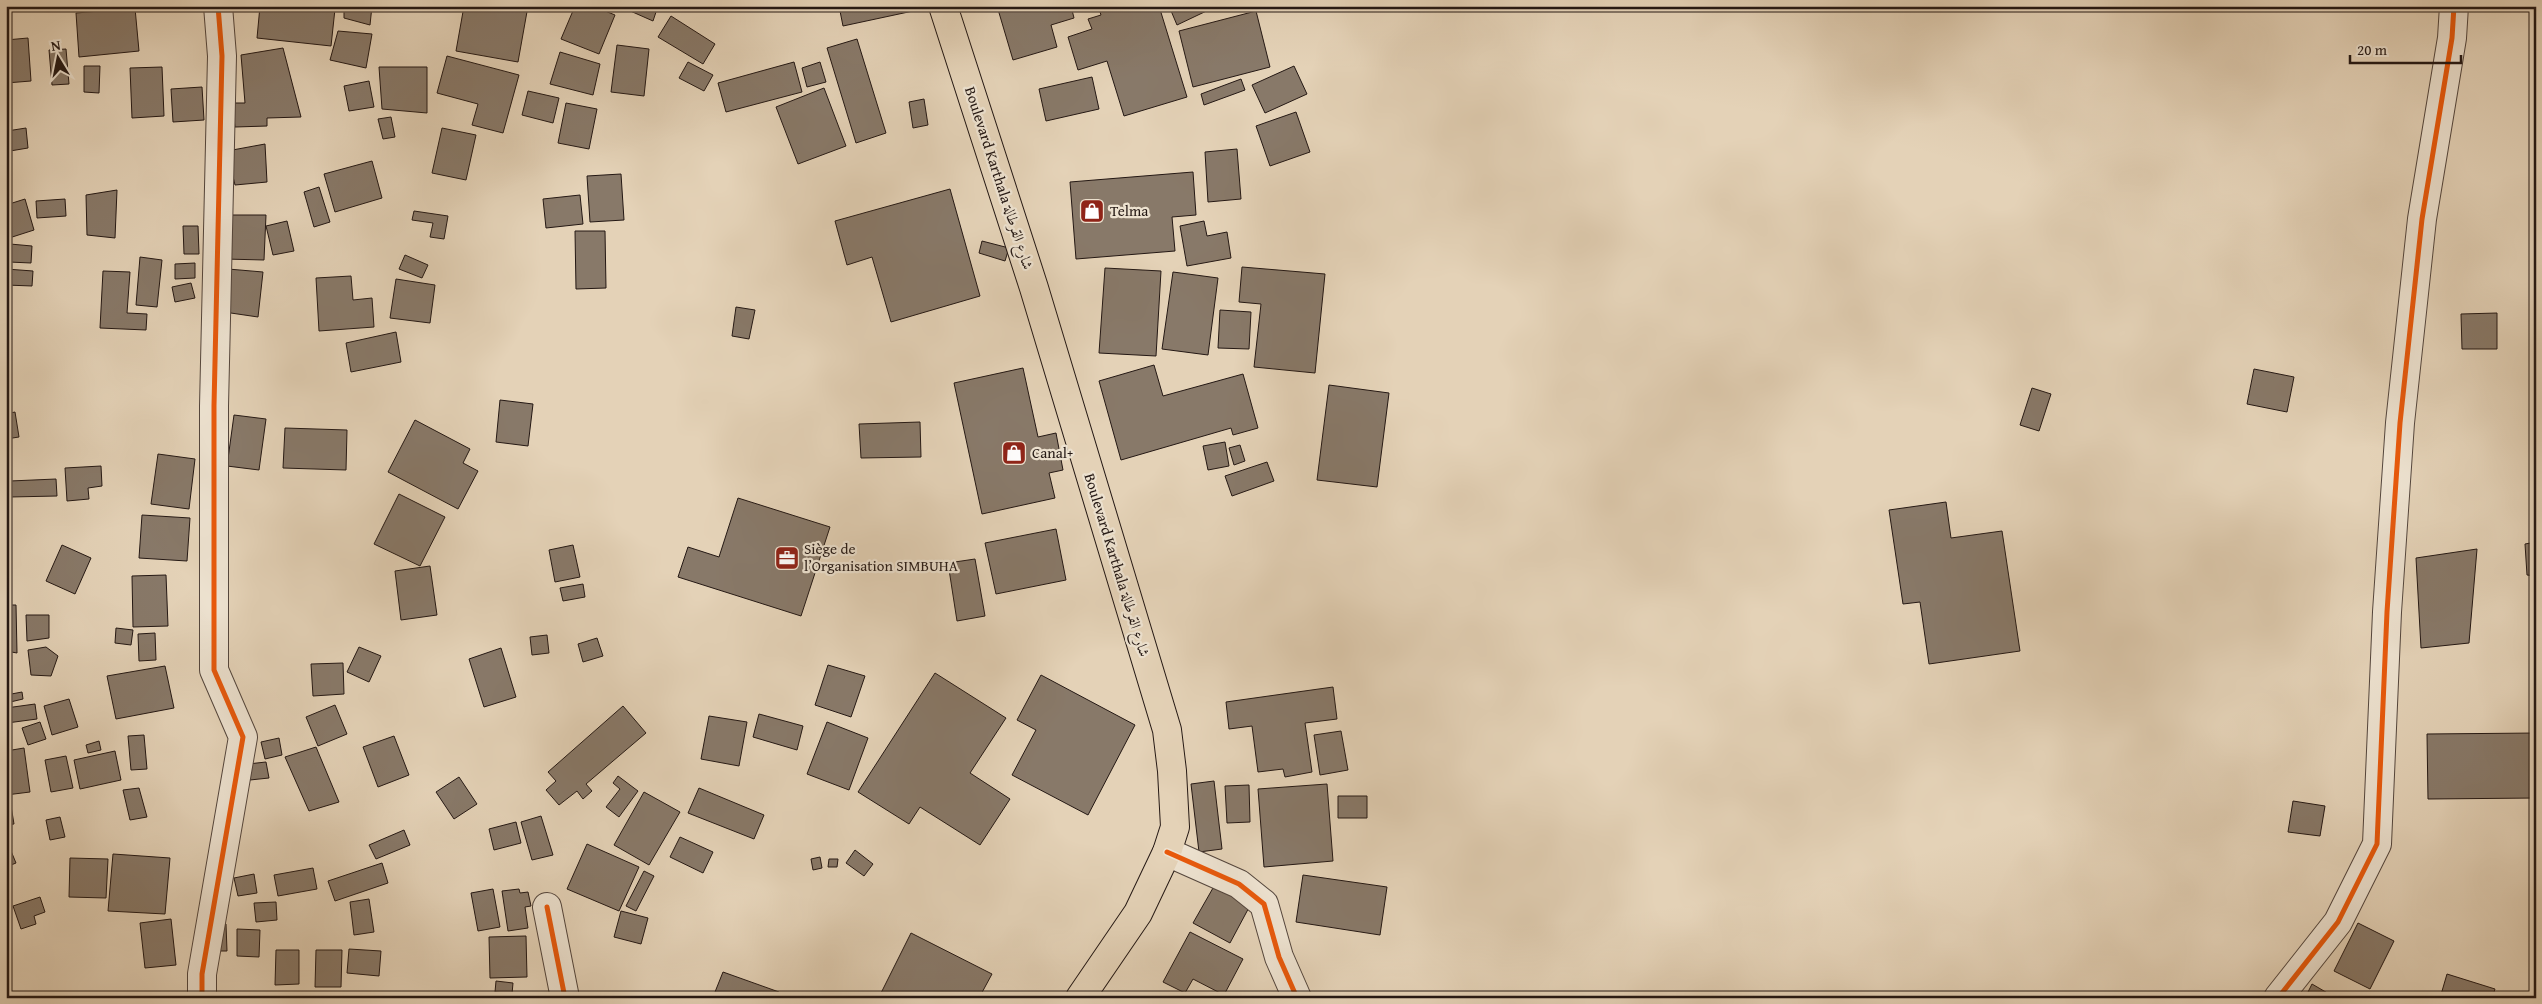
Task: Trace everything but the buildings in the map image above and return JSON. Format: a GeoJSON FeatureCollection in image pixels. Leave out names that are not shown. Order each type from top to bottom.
{"type":"FeatureCollection","features":[{"type":"Feature","properties":{"kind":"main road","name":"Boulevard Karthala شارع القرطالة"},"geometry":{"type":"LineString","coordinates":[[943,6],[1034,288],[1166,730],[1172,771],[1175,827],[1167,852],[1138,913],[1080,998]]}},
{"type":"Feature","properties":{"kind":"street"},"geometry":{"type":"LineString","coordinates":[[202,998],[202,974],[243,737],[214,670],[214,397],[222,56],[218,6]]}},
{"type":"Feature","properties":{"kind":"street"},"geometry":{"type":"LineString","coordinates":[[2278,998],[2338,922],[2377,844],[2387,612],[2400,423],[2422,219],[2452,38],[2454,6]]}},
{"type":"Feature","properties":{"kind":"street"},"geometry":{"type":"LineString","coordinates":[[1167,852],[1240,884],[1264,904],[1279,957],[1296,998]]}},
{"type":"Feature","properties":{"kind":"street"},"geometry":{"type":"LineString","coordinates":[[547,907],[565,998]]}},
{"type":"Feature","properties":{"kind":"cycle path"},"geometry":{"type":"LineString","coordinates":[[202,998],[202,974],[243,737],[214,670],[214,406],[222,56],[218,6]]}},
{"type":"Feature","properties":{"kind":"cycle path"},"geometry":{"type":"LineString","coordinates":[[2278,998],[2338,922],[2377,844],[2387,612],[2400,423],[2422,219],[2452,38],[2454,6]]}},
{"type":"Feature","properties":{"kind":"cycle path"},"geometry":{"type":"LineString","coordinates":[[1167,852],[1239,884],[1264,904],[1279,957],[1297,998]]}},
{"type":"Feature","properties":{"kind":"cycle path"},"geometry":{"type":"LineString","coordinates":[[547,907],[565,998]]}},
{"type":"Feature","properties":{"kind":"place","name":"Telma"},"geometry":{"type":"Point","coordinates":[1092,211]}},
{"type":"Feature","properties":{"kind":"place","name":"Canal+"},"geometry":{"type":"Point","coordinates":[1014,453]}},
{"type":"Feature","properties":{"kind":"place","name":"Siège de l’Organisation SIMBUHA"},"geometry":{"type":"Point","coordinates":[787,558]}}]}
